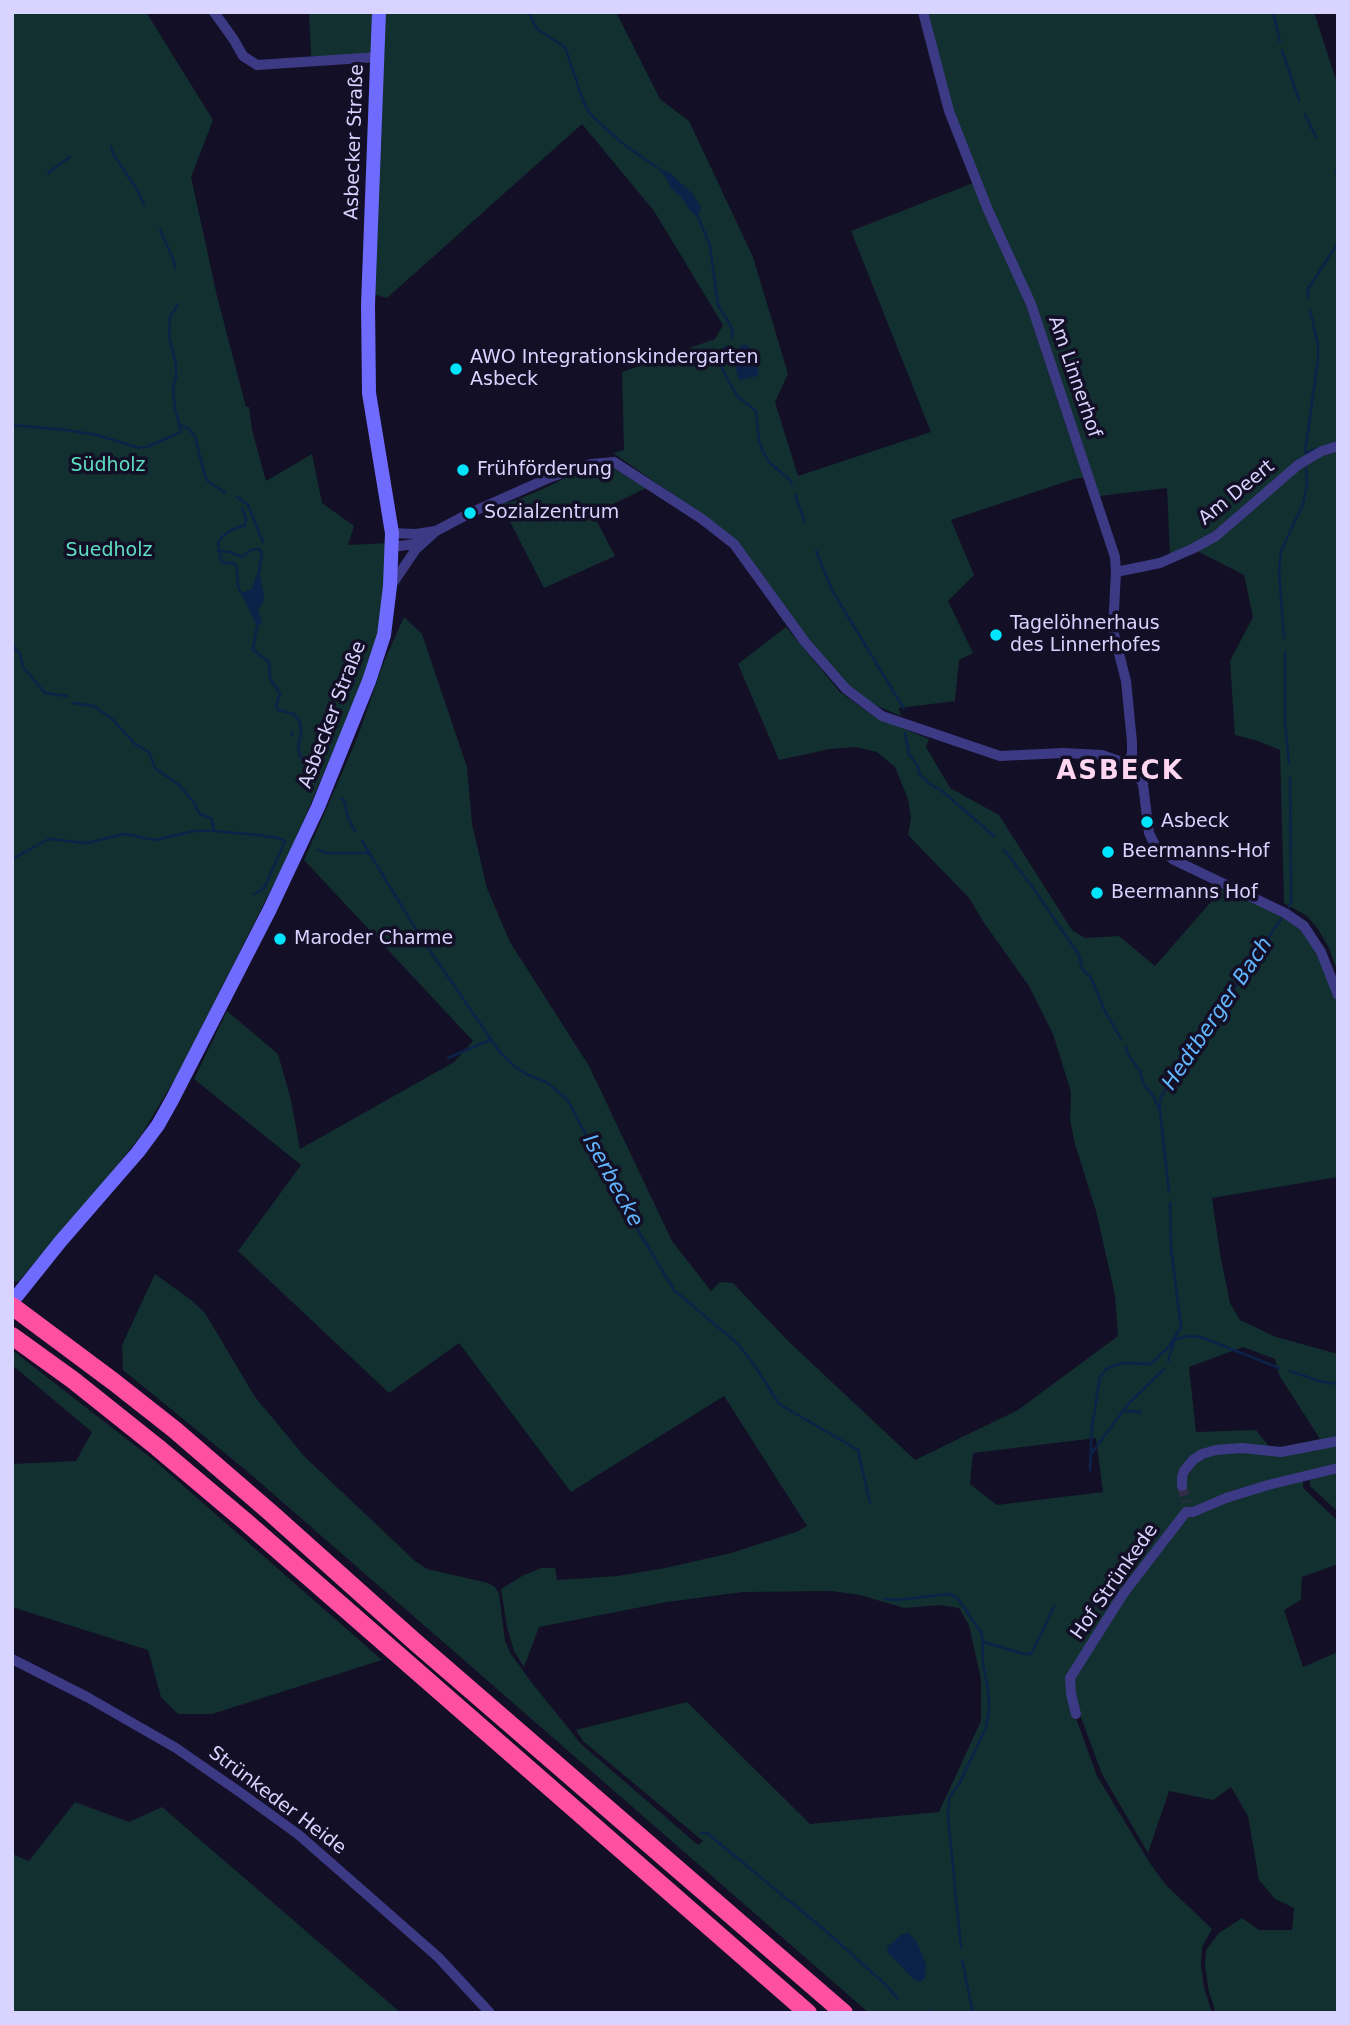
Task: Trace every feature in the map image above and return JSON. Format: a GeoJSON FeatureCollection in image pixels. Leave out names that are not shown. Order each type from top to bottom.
{"type":"FeatureCollection","features":[{"type":"Feature","properties":{"kind":"highway"},"geometry":{"type":"LineString","coordinates":[[15,1306],[175,1430],[844,2013]]}},
{"type":"Feature","properties":{"kind":"highway"},"geometry":{"type":"LineString","coordinates":[[12,1336],[73,1380],[157,1447],[808,2013]]}},
{"type":"Feature","properties":{"kind":"main road","name":"Asbecker Straße"},"geometry":{"type":"LineString","coordinates":[[15,1306],[60,1242],[138,1152],[172,1100],[267,915],[318,807],[369,681],[384,635],[392,540],[369,393],[368,305],[379,12]]}},
{"type":"Feature","properties":{"kind":"street"},"geometry":{"type":"LineString","coordinates":[[214,12],[243,55],[257,65],[378,57]]}},
{"type":"Feature","properties":{"kind":"street","name":"Am Linnerhof"},"geometry":{"type":"LineString","coordinates":[[923,12],[949,111],[988,211],[1031,304],[1115,557],[1113,630],[1126,681],[1132,742],[1132,754],[1127,764]]}},
{"type":"Feature","properties":{"kind":"street","name":"Am Deert"},"geometry":{"type":"LineString","coordinates":[[1116,572],[1160,563],[1216,536],[1298,465],[1322,451],[1338,446]]}},
{"type":"Feature","properties":{"kind":"street"},"geometry":{"type":"LineString","coordinates":[[390,586],[422,543],[436,531],[551,477],[591,464],[614,462],[702,519],[734,544],[779,608],[846,690],[882,716],[1000,756],[1050,753],[1102,755],[1134,769],[1143,784],[1149,832],[1156,847],[1174,860],[1285,913],[1304,926],[1321,952],[1338,995]]}},
{"type":"Feature","properties":{"kind":"street"},"geometry":{"type":"LineString","coordinates":[[392,540],[436,531]]}},
{"type":"Feature","properties":{"kind":"street"},"geometry":{"type":"LineString","coordinates":[[392,540],[422,543]]}},
{"type":"Feature","properties":{"kind":"street"},"geometry":{"type":"LineString","coordinates":[[1182,1486],[1184,1471],[1202,1454],[1242,1448],[1280,1452],[1338,1441]]}},
{"type":"Feature","properties":{"kind":"street","name":"Hof Strünkede"},"geometry":{"type":"LineString","coordinates":[[1076,1714],[1070,1678],[1123,1594],[1186,1507],[1194,1512],[1226,1498],[1268,1485],[1338,1468]]}},
{"type":"Feature","properties":{"kind":"street","name":"Strünkeder Heide"},"geometry":{"type":"LineString","coordinates":[[12,1659],[176,1748],[299,1835],[438,1957],[490,2013]]}},
{"type":"Feature","properties":{"kind":"green space"},"geometry":{"type":"Polygon","coordinates":[[[12,12],[146,12],[213,120],[191,177],[217,296],[246,407],[249,407],[252,430],[266,481],[312,454],[322,503],[354,526],[348,545],[388,543],[376,642],[359,691],[290,852],[179,1072],[142,1134],[18,1282],[12,1281],[12,12]]]}},
{"type":"Feature","properties":{"kind":"green space"},"geometry":{"type":"Polygon","coordinates":[[[309,12],[616,12],[660,99],[689,121],[753,257],[788,374],[775,402],[798,476],[931,432],[851,231],[973,183],[1028,306],[1086,478],[1077,478],[951,520],[974,575],[948,601],[973,653],[959,660],[955,701],[899,708],[901,716],[872,704],[852,690],[833,671],[721,528],[613,453],[624,450],[622,372],[715,339],[723,325],[654,211],[582,124],[387,298],[373,294],[362,303],[370,56],[311,56],[309,12]]]}},
{"type":"Feature","properties":{"kind":"green space"},"geometry":{"type":"Polygon","coordinates":[[[926,12],[1314,12],[1338,86],[1338,443],[1318,451],[1216,534],[1170,556],[1167,488],[1099,496],[947,97],[926,12]]]}},
{"type":"Feature","properties":{"kind":"green space"},"geometry":{"type":"Polygon","coordinates":[[[1338,448],[1338,973],[1329,948],[1318,929],[1307,916],[1284,903],[1280,750],[1235,735],[1230,661],[1253,617],[1244,575],[1195,550],[1308,461],[1338,448]]]}},
{"type":"Feature","properties":{"kind":"green space"},"geometry":{"type":"Polygon","coordinates":[[[611,467],[648,487],[593,514],[615,556],[544,588],[501,504],[545,488],[585,468],[611,467]]]}},
{"type":"Feature","properties":{"kind":"green space"},"geometry":{"type":"Polygon","coordinates":[[[404,617],[422,634],[467,767],[472,824],[487,888],[510,942],[589,1066],[672,1241],[711,1291],[720,1282],[733,1283],[788,1341],[915,1460],[1018,1410],[1118,1336],[1115,1295],[1096,1211],[1070,1120],[1071,1092],[1053,1034],[1029,986],[970,899],[908,835],[911,818],[908,799],[895,767],[877,752],[855,747],[830,749],[779,760],[738,664],[786,627],[840,692],[875,717],[929,739],[926,747],[950,788],[999,815],[1072,930],[1085,938],[1119,936],[1155,966],[1224,887],[1256,901],[1297,925],[1308,938],[1338,999],[1338,1177],[1212,1198],[1230,1303],[1240,1320],[1276,1337],[1338,1354],[1338,1467],[1303,1481],[1303,1488],[1338,1521],[1338,1564],[1302,1577],[1301,1600],[1284,1610],[1303,1667],[1338,1652],[1338,2013],[1216,2013],[1209,1992],[1205,1966],[1206,1950],[1219,1933],[1242,1918],[1259,1930],[1292,1930],[1294,1908],[1275,1899],[1259,1880],[1248,1816],[1231,1787],[1213,1800],[1169,1791],[1148,1853],[1102,1774],[1079,1712],[1073,1678],[1126,1594],[1171,1540],[1166,1536],[1068,1676],[1073,1710],[1097,1776],[1166,1885],[1212,1929],[1202,1947],[1201,1966],[1212,2013],[869,2013],[248,1472],[123,1370],[122,1345],[155,1274],[205,1313],[255,1397],[305,1457],[415,1561],[427,1569],[495,1587],[499,1594],[505,1641],[532,1683],[581,1744],[698,1845],[703,1841],[583,1741],[576,1730],[687,1702],[810,1824],[939,1812],[981,1721],[981,1679],[969,1625],[959,1608],[939,1605],[904,1608],[860,1595],[832,1591],[743,1592],[667,1602],[539,1627],[524,1667],[514,1651],[501,1589],[522,1576],[541,1568],[555,1568],[557,1580],[618,1576],[665,1568],[731,1553],[807,1526],[724,1396],[571,1492],[459,1343],[389,1393],[238,1251],[301,1165],[194,1079],[227,1011],[278,1054],[291,1100],[300,1149],[454,1062],[473,1041],[304,860],[358,736],[383,664],[404,617]],[[1243,1347],[1189,1367],[1196,1432],[1256,1430],[1271,1449],[1320,1439],[1279,1375],[1275,1359],[1243,1347]],[[1096,1438],[973,1453],[970,1484],[997,1505],[1103,1492],[1096,1438]]]}},
{"type":"Feature","properties":{"kind":"green space"},"geometry":{"type":"Polygon","coordinates":[[[12,1350],[155,1461],[382,1660],[212,1714],[178,1714],[161,1697],[148,1650],[12,1607],[12,1464],[76,1461],[92,1432],[12,1365],[12,1350]]]}},
{"type":"Feature","properties":{"kind":"green space"},"geometry":{"type":"Polygon","coordinates":[[[1338,1471],[1338,1512],[1310,1486],[1310,1480],[1338,1471]]]}},
{"type":"Feature","properties":{"kind":"green space"},"geometry":{"type":"Polygon","coordinates":[[[75,1802],[129,1822],[162,1807],[401,2013],[12,2013],[12,1854],[29,1861],[75,1802]]]}},
{"type":"Feature","properties":{"kind":"water"},"geometry":{"type":"Polygon","coordinates":[[[656,167],[670,173],[693,194],[701,207],[698,217],[691,212],[656,167]]]}},
{"type":"Feature","properties":{"kind":"water"},"geometry":{"type":"Polygon","coordinates":[[[741,345],[747,345],[759,371],[757,376],[741,380],[738,378],[733,355],[741,345]]]}},
{"type":"Feature","properties":{"kind":"water"},"geometry":{"type":"Polygon","coordinates":[[[259,572],[264,595],[258,610],[262,623],[257,626],[241,593],[252,589],[259,572]]]}},
{"type":"Feature","properties":{"kind":"water"},"geometry":{"type":"Polygon","coordinates":[[[909,1933],[917,1942],[926,1964],[925,1978],[920,1982],[913,1979],[888,1953],[887,1947],[902,1934],[909,1933]]]}},
{"type":"Feature","properties":{"kind":"waterway"},"geometry":{"type":"LineString","coordinates":[[529,12],[540,31],[565,47],[584,103],[591,115],[621,142],[656,167]]}},
{"type":"Feature","properties":{"kind":"waterway","name":"Hedtberger Bach"},"geometry":{"type":"LineString","coordinates":[[1273,12],[1280,41]]}},
{"type":"Feature","properties":{"kind":"waterway","name":"Hedtberger Bach"},"geometry":{"type":"LineString","coordinates":[[1282,50],[1299,100]]}},
{"type":"Feature","properties":{"kind":"waterway","name":"Hedtberger Bach"},"geometry":{"type":"LineString","coordinates":[[1305,114],[1316,137]]}},
{"type":"Feature","properties":{"kind":"waterway","name":"Iserbecke"},"geometry":{"type":"LineString","coordinates":[[111,146],[113,154],[138,191],[144,205]]}},
{"type":"Feature","properties":{"kind":"waterway"},"geometry":{"type":"LineString","coordinates":[[48,173],[70,157]]}},
{"type":"Feature","properties":{"kind":"waterway","name":"Hedtberger Bach"},"geometry":{"type":"LineString","coordinates":[[1338,169],[1338,177]]}},
{"type":"Feature","properties":{"kind":"waterway"},"geometry":{"type":"LineString","coordinates":[[698,217],[710,246],[718,305],[733,332],[732,338]]}},
{"type":"Feature","properties":{"kind":"waterway","name":"Iserbecke"},"geometry":{"type":"LineString","coordinates":[[160,230],[175,268]]}},
{"type":"Feature","properties":{"kind":"waterway","name":"Hedtberger Bach"},"geometry":{"type":"LineString","coordinates":[[1308,298],[1308,289],[1338,243]]}},
{"type":"Feature","properties":{"kind":"waterway","name":"Iserbecke"},"geometry":{"type":"LineString","coordinates":[[178,304],[170,317],[169,337],[176,364],[173,388],[175,409],[179,424],[189,429],[195,437],[205,476],[225,493]]}},
{"type":"Feature","properties":{"kind":"waterway","name":"Hedtberger Bach"},"geometry":{"type":"LineString","coordinates":[[1310,310],[1318,345],[1318,359],[1305,453],[1334,443]]}},
{"type":"Feature","properties":{"kind":"waterway"},"geometry":{"type":"LineString","coordinates":[[725,347],[720,359],[721,367],[737,396],[756,411],[763,452],[770,463],[792,484]]}},
{"type":"Feature","properties":{"kind":"waterway"},"geometry":{"type":"LineString","coordinates":[[12,425],[97,435],[139,448],[181,432],[179,425]]}},
{"type":"Feature","properties":{"kind":"waterway","name":"Hedtberger Bach"},"geometry":{"type":"LineString","coordinates":[[1284,638],[1279,571],[1281,551],[1303,504],[1307,486],[1306,468]]}},
{"type":"Feature","properties":{"kind":"waterway"},"geometry":{"type":"LineString","coordinates":[[795,495],[805,522]]}},
{"type":"Feature","properties":{"kind":"waterway","name":"Iserbecke"},"geometry":{"type":"LineString","coordinates":[[237,497],[248,505],[263,542]]}},
{"type":"Feature","properties":{"kind":"waterway"},"geometry":{"type":"LineString","coordinates":[[241,593],[237,568],[234,563],[224,563],[221,560],[218,544],[231,530],[245,525],[246,518],[242,509]]}},
{"type":"Feature","properties":{"kind":"waterway"},"geometry":{"type":"LineString","coordinates":[[218,551],[242,557],[251,550],[259,549],[262,553],[259,572]]}},
{"type":"Feature","properties":{"kind":"waterway"},"geometry":{"type":"LineString","coordinates":[[816,551],[832,590],[904,709]]}},
{"type":"Feature","properties":{"kind":"waterway","name":"Iserbecke"},"geometry":{"type":"LineString","coordinates":[[257,626],[253,650],[269,662],[270,678],[280,694],[276,706],[278,710],[294,714],[300,722],[298,748],[300,756],[313,774]]}},
{"type":"Feature","properties":{"kind":"waterway"},"geometry":{"type":"LineString","coordinates":[[12,645],[20,654],[23,667],[45,693],[67,696]]}},
{"type":"Feature","properties":{"kind":"waterway","name":"Hedtberger Bach"},"geometry":{"type":"LineString","coordinates":[[1285,652],[1285,722],[1289,763]]}},
{"type":"Feature","properties":{"kind":"waterway"},"geometry":{"type":"LineString","coordinates":[[73,703],[94,706],[113,720],[135,744],[149,752],[155,768],[178,784],[200,814],[212,819],[214,831]]}},
{"type":"Feature","properties":{"kind":"waterway"},"geometry":{"type":"LineString","coordinates":[[905,733],[909,755],[917,764],[920,775],[994,836]]}},
{"type":"Feature","properties":{"kind":"waterway","name":"Hedtberger Bach"},"geometry":{"type":"LineString","coordinates":[[1289,907],[1290,778]]}},
{"type":"Feature","properties":{"kind":"waterway","name":"Iserbecke"},"geometry":{"type":"LineString","coordinates":[[341,798],[355,831]]}},
{"type":"Feature","properties":{"kind":"waterway"},"geometry":{"type":"LineString","coordinates":[[12,859],[49,839],[87,843],[124,834],[156,840],[194,831],[214,831],[258,835],[285,841],[266,884],[254,894]]}},
{"type":"Feature","properties":{"kind":"waterway","name":"Iserbecke"},"geometry":{"type":"LineString","coordinates":[[362,841],[420,936],[499,1051],[514,1066],[548,1083],[568,1101],[627,1212],[674,1290],[738,1344],[779,1404],[858,1450],[870,1503]]}},
{"type":"Feature","properties":{"kind":"waterway"},"geometry":{"type":"LineString","coordinates":[[318,850],[326,853],[369,853]]}},
{"type":"Feature","properties":{"kind":"waterway"},"geometry":{"type":"LineString","coordinates":[[1004,850],[1079,955],[1082,969],[1091,978],[1121,1039]]}},
{"type":"Feature","properties":{"kind":"waterway","name":"Hedtberger Bach"},"geometry":{"type":"LineString","coordinates":[[1160,1111],[1160,1099],[1164,1092],[1281,919]]}},
{"type":"Feature","properties":{"kind":"waterway"},"geometry":{"type":"LineString","coordinates":[[448,1058],[490,1040]]}},
{"type":"Feature","properties":{"kind":"waterway"},"geometry":{"type":"LineString","coordinates":[[1126,1047],[1160,1111],[1169,1192]]}},
{"type":"Feature","properties":{"kind":"waterway"},"geometry":{"type":"LineString","coordinates":[[1090,1470],[1092,1427],[1100,1377],[1106,1369],[1121,1363],[1150,1364],[1168,1348],[1181,1327],[1171,1248],[1170,1203]]}},
{"type":"Feature","properties":{"kind":"waterway"},"geometry":{"type":"LineString","coordinates":[[1168,1361],[1175,1339],[1189,1336],[1201,1337],[1279,1368]]}},
{"type":"Feature","properties":{"kind":"waterway"},"geometry":{"type":"LineString","coordinates":[[1091,1454],[1129,1403],[1164,1369]]}},
{"type":"Feature","properties":{"kind":"waterway"},"geometry":{"type":"LineString","coordinates":[[1290,1371],[1338,1384]]}},
{"type":"Feature","properties":{"kind":"waterway"},"geometry":{"type":"LineString","coordinates":[[1124,1411],[1141,1412]]}},
{"type":"Feature","properties":{"kind":"waterway","name":"Iserbecke"},"geometry":{"type":"LineString","coordinates":[[885,1599],[948,1594],[954,1596],[982,1634],[983,1642]]}},
{"type":"Feature","properties":{"kind":"waterway"},"geometry":{"type":"LineString","coordinates":[[961,1948],[948,1816],[949,1798],[960,1782],[986,1728],[989,1708],[983,1642],[1030,1654],[1054,1606]]}},
{"type":"Feature","properties":{"kind":"waterway"},"geometry":{"type":"LineString","coordinates":[[701,1833],[707,1833],[827,1932],[898,1999]]}},
{"type":"Feature","properties":{"kind":"waterway"},"geometry":{"type":"LineString","coordinates":[[962,1960],[973,2013]]}},
{"type":"Feature","properties":{"kind":"waterway"},"geometry":{"type":"LineString","coordinates":[[929,2011],[934,2013]]}},
{"type":"Feature","properties":{"kind":"tunnel"},"geometry":{"type":"LineString","coordinates":[[1182,1486],[1186,1502]]}},
{"type":"Feature","properties":{"kind":"place","name":"AWO Integrationskindergarten Asbeck"},"geometry":{"type":"Point","coordinates":[456,369]}},
{"type":"Feature","properties":{"kind":"place","name":"Frühförderung"},"geometry":{"type":"Point","coordinates":[463,470]}},
{"type":"Feature","properties":{"kind":"place","name":"Sozialzentrum"},"geometry":{"type":"Point","coordinates":[470,513]}},
{"type":"Feature","properties":{"kind":"place","name":"Tagelöhnerhaus des Linnerhofes"},"geometry":{"type":"Point","coordinates":[996,635]}},
{"type":"Feature","properties":{"kind":"place","name":"Asbeck"},"geometry":{"type":"Point","coordinates":[1147,822]}},
{"type":"Feature","properties":{"kind":"place","name":"Beermanns-Hof"},"geometry":{"type":"Point","coordinates":[1108,852]}},
{"type":"Feature","properties":{"kind":"place","name":"Beermanns Hof"},"geometry":{"type":"Point","coordinates":[1097,893]}},
{"type":"Feature","properties":{"kind":"place","name":"Maroder Charme"},"geometry":{"type":"Point","coordinates":[280,939]}},
{"type":"Feature","properties":{"kind":"district","name":"ASBECK"},"geometry":{"type":"Point","coordinates":[1120,772]}},
{"type":"Feature","properties":{"kind":"park label","name":"Südholz"},"geometry":{"type":"Point","coordinates":[108,466]}},
{"type":"Feature","properties":{"kind":"park label","name":"Suedholz"},"geometry":{"type":"Point","coordinates":[109,551]}}]}
